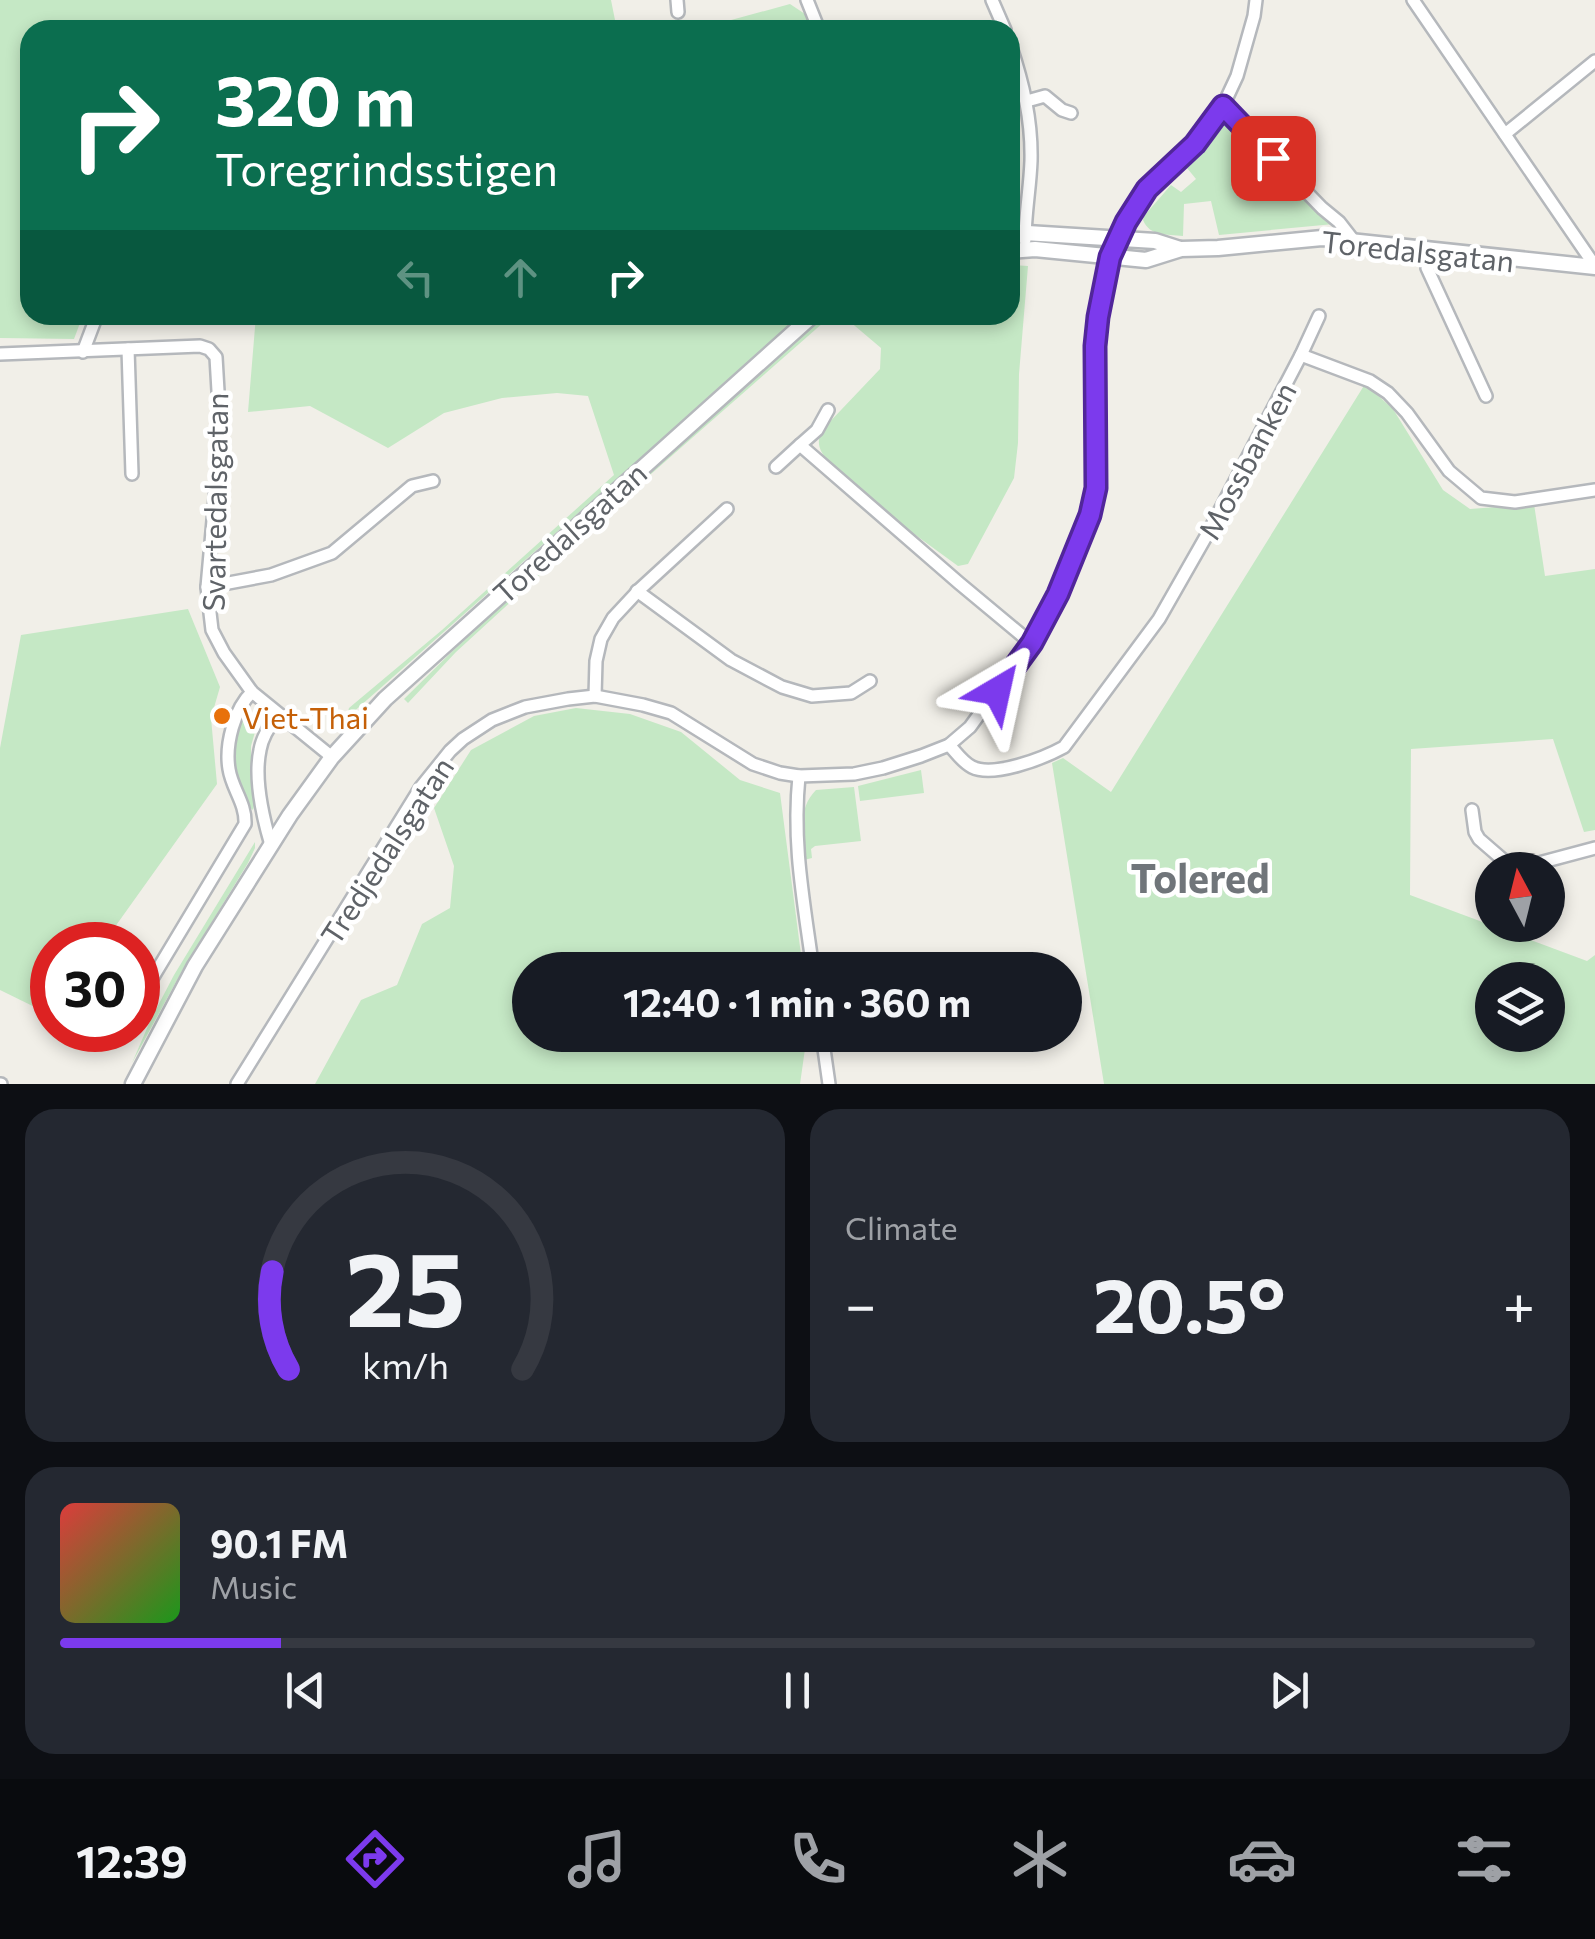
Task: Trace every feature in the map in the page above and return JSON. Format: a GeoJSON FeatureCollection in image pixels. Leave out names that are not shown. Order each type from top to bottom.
{"type":"FeatureCollection","features":[{"type":"Feature","properties":{"kind":"street"},"geometry":{"type":"LineString","coordinates":[[949,744],[970,727],[1032,643],[1081,540],[1094,495],[1095,346],[1110,257],[1147,189],[1195,144],[1223,106],[1239,70],[1256,0]]}},
{"type":"Feature","properties":{"kind":"street"},"geometry":{"type":"LineString","coordinates":[[1431,0],[1417,5],[1595,267]]}},
{"type":"Feature","properties":{"kind":"street"},"geometry":{"type":"LineString","coordinates":[[1505,134],[1595,60]]}},
{"type":"Feature","properties":{"kind":"street"},"geometry":{"type":"LineString","coordinates":[[1020,78],[1027,101],[1031,158],[1020,216]]}},
{"type":"Feature","properties":{"kind":"street"},"geometry":{"type":"LineString","coordinates":[[1027,101],[1045,96],[1072,114]]}},
{"type":"Feature","properties":{"kind":"street"},"geometry":{"type":"LineString","coordinates":[[1223,106],[1353,240]]}},
{"type":"Feature","properties":{"kind":"street","name":"Toredalsgatan"},"geometry":{"type":"LineString","coordinates":[[1020,232],[1155,241],[1181,249]]}},
{"type":"Feature","properties":{"kind":"street"},"geometry":{"type":"LineString","coordinates":[[1020,238],[1026,249]]}},
{"type":"Feature","properties":{"kind":"street","name":"Toredalsgatan"},"geometry":{"type":"LineString","coordinates":[[1020,250],[1146,260],[1181,249],[1301,239],[1353,240],[1595,267]]}},
{"type":"Feature","properties":{"kind":"street"},"geometry":{"type":"LineString","coordinates":[[1584,250],[1595,241]]}},
{"type":"Feature","properties":{"kind":"street"},"geometry":{"type":"LineString","coordinates":[[1428,248],[1427,268],[1486,396]]}},
{"type":"Feature","properties":{"kind":"street"},"geometry":{"type":"LineString","coordinates":[[1301,355],[1319,316]]}},
{"type":"Feature","properties":{"kind":"street"},"geometry":{"type":"LineString","coordinates":[[84,352],[93,325]]}},
{"type":"Feature","properties":{"kind":"street","name":"Toredalsgatan"},"geometry":{"type":"LineString","coordinates":[[133,1084],[195,966],[332,757],[384,699],[802,325]]}},
{"type":"Feature","properties":{"kind":"street","name":"Svartedalsgatan"},"geometry":{"type":"LineString","coordinates":[[0,354],[200,346],[209,349],[216,358],[219,408],[206,587],[212,630],[252,692],[332,757]]}},
{"type":"Feature","properties":{"kind":"street"},"geometry":{"type":"LineString","coordinates":[[128,349],[132,474]]}},
{"type":"Feature","properties":{"kind":"street","name":"Mossbanken"},"geometry":{"type":"LineString","coordinates":[[949,744],[972,767],[986,770],[1043,758],[1064,747],[1159,619],[1301,355],[1370,381],[1388,393],[1449,471],[1481,498],[1515,502],[1595,490]]}},
{"type":"Feature","properties":{"kind":"street"},"geometry":{"type":"LineString","coordinates":[[776,466],[817,430],[828,410]]}},
{"type":"Feature","properties":{"kind":"street"},"geometry":{"type":"LineString","coordinates":[[800,445],[1032,643]]}},
{"type":"Feature","properties":{"kind":"street"},"geometry":{"type":"LineString","coordinates":[[206,587],[271,574],[332,553],[412,486],[433,480]]}},
{"type":"Feature","properties":{"kind":"street"},"geometry":{"type":"LineString","coordinates":[[595,696],[601,639],[613,618],[727,509]]}},
{"type":"Feature","properties":{"kind":"street"},"geometry":{"type":"LineString","coordinates":[[638,591],[730,660],[782,687],[812,696],[851,693],[870,681]]}},
{"type":"Feature","properties":{"kind":"street"},"geometry":{"type":"LineString","coordinates":[[160,966],[246,824],[244,807],[229,771],[229,752],[240,706],[252,692]]}},
{"type":"Feature","properties":{"kind":"street","name":"Tredjedalsgatan"},"geometry":{"type":"LineString","coordinates":[[237,1084],[421,787],[450,751],[492,720],[546,702],[595,696],[671,713],[753,764],[799,776],[854,774],[922,756],[949,744]]}},
{"type":"Feature","properties":{"kind":"street"},"geometry":{"type":"LineString","coordinates":[[271,845],[263,817],[259,756],[260,745],[278,715]]}},
{"type":"Feature","properties":{"kind":"street"},"geometry":{"type":"LineString","coordinates":[[799,776],[796,834],[811,952]]}},
{"type":"Feature","properties":{"kind":"street"},"geometry":{"type":"LineString","coordinates":[[1472,810],[1479,839],[1510,865],[1524,866],[1595,848]]}},
{"type":"Feature","properties":{"kind":"street"},"geometry":{"type":"LineString","coordinates":[[824,1052],[828,1084]]}},
{"type":"Feature","properties":{"kind":"green space"},"geometry":{"type":"Polygon","coordinates":[[[0,0],[611,0],[615,20],[20,20],[20,325],[79,325],[74,339],[0,338],[0,0]]]}},
{"type":"Feature","properties":{"kind":"green space"},"geometry":{"type":"Polygon","coordinates":[[[790,4],[814,20],[731,20],[790,4]]]}},
{"type":"Feature","properties":{"kind":"green space"},"geometry":{"type":"Polygon","coordinates":[[[1229,119],[1334,224],[1219,235],[1211,201],[1184,204],[1183,236],[1160,234],[1146,225],[1144,216],[1171,185],[1181,192],[1196,179],[1187,168],[1229,119]]]}},
{"type":"Feature","properties":{"kind":"green space"},"geometry":{"type":"Polygon","coordinates":[[[1020,266],[1028,266],[1014,478],[968,564],[958,566],[910,531],[828,461],[821,450],[822,430],[880,369],[881,348],[854,325],[1020,325],[1020,266]]]}},
{"type":"Feature","properties":{"kind":"green space"},"geometry":{"type":"Polygon","coordinates":[[[255,325],[791,325],[350,715],[349,708],[614,475],[588,396],[557,393],[502,398],[444,413],[388,448],[310,406],[248,412],[255,325]]]}},
{"type":"Feature","properties":{"kind":"green space"},"geometry":{"type":"Polygon","coordinates":[[[814,325],[821,325],[634,489],[636,483],[814,325]]]}},
{"type":"Feature","properties":{"kind":"green space"},"geometry":{"type":"Polygon","coordinates":[[[1365,384],[1393,409],[1443,490],[1470,509],[1534,504],[1545,576],[1595,569],[1595,830],[1584,832],[1553,739],[1411,749],[1410,895],[1475,919],[1475,942],[1536,942],[1587,961],[1595,955],[1595,1084],[1104,1084],[1052,763],[1063,758],[1111,792],[1365,384]]]}},
{"type":"Feature","properties":{"kind":"green space"},"geometry":{"type":"Polygon","coordinates":[[[627,495],[456,652],[408,703],[404,699],[488,616],[627,495]]]}},
{"type":"Feature","properties":{"kind":"green space"},"geometry":{"type":"Polygon","coordinates":[[[188,609],[220,687],[211,718],[217,784],[118,922],[30,922],[30,1005],[0,990],[0,748],[21,635],[188,609]]]}},
{"type":"Feature","properties":{"kind":"green space"},"geometry":{"type":"Polygon","coordinates":[[[576,708],[630,714],[681,732],[740,780],[780,793],[801,952],[512,952],[512,1052],[805,1052],[800,1084],[315,1084],[361,1000],[397,985],[422,924],[450,908],[454,866],[434,808],[471,750],[534,716],[576,708]]]}},
{"type":"Feature","properties":{"kind":"green space"},"geometry":{"type":"Polygon","coordinates":[[[244,713],[257,725],[251,746],[253,810],[243,793],[234,760],[235,738],[244,713]]]}},
{"type":"Feature","properties":{"kind":"green space"},"geometry":{"type":"Polygon","coordinates":[[[921,770],[924,793],[860,801],[858,786],[921,770]]]}},
{"type":"Feature","properties":{"kind":"green space"},"geometry":{"type":"Polygon","coordinates":[[[854,787],[861,841],[815,846],[811,849],[812,858],[804,860],[802,823],[810,797],[816,790],[854,787]]]}},
{"type":"Feature","properties":{"kind":"green space"},"geometry":{"type":"Polygon","coordinates":[[[255,842],[248,863],[160,1011],[160,1002],[255,842]]]}},
{"type":"Feature","properties":{"kind":"place","name":"Viet-Thai"},"geometry":{"type":"Point","coordinates":[222,716]}},
{"type":"Feature","properties":{"kind":"district","name":"Tolered"},"geometry":{"type":"Point","coordinates":[1200,876]}},
{"type":"Feature","properties":{"kind":"route"},"geometry":{"type":"LineString","coordinates":[[997,691],[1032,643],[1058,594],[1090,515],[1096,488],[1097,319],[1110,257],[1126,222],[1147,189],[1195,144],[1223,106],[1273,158]]}}]}
